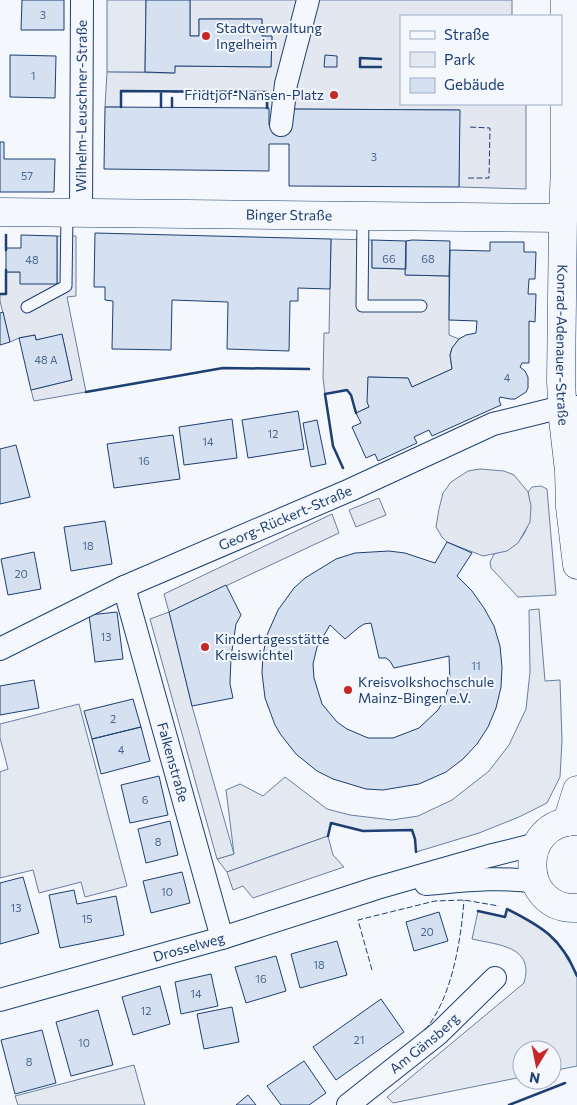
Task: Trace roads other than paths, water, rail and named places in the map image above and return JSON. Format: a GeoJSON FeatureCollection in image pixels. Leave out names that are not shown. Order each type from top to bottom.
{"type":"FeatureCollection","features":[{"type":"Feature","properties":{"kind":"main road","name":"Konrad-Adenauer-Straße"},"geometry":{"type":"LineString","coordinates":[[565,0],[565,165],[570,218],[570,407],[573,481],[571,516],[577,565]]}},
{"type":"Feature","properties":{"kind":"main road","name":"Binger Straße"},"geometry":{"type":"LineString","coordinates":[[0,212],[570,218]]}},
{"type":"Feature","properties":{"kind":"main road"},"geometry":{"type":"LineString","coordinates":[[573,914],[544,895],[535,882],[531,866],[537,844],[546,832],[560,824],[572,821],[577,790]]}},
{"type":"Feature","properties":{"kind":"street","name":"Wilhelm-Leuschner-Straße"},"geometry":{"type":"LineString","coordinates":[[74,214],[82,0]]}},
{"type":"Feature","properties":{"kind":"street"},"geometry":{"type":"LineString","coordinates":[[281,124],[286,84],[308,0]]}},
{"type":"Feature","properties":{"kind":"street","name":"Georg-Rückert-Straße"},"geometry":{"type":"LineString","coordinates":[[0,649],[124,587],[350,490],[493,424],[570,407]]}},
{"type":"Feature","properties":{"kind":"street","name":"Falkenstraße"},"geometry":{"type":"LineString","coordinates":[[124,587],[222,938]]}},
{"type":"Feature","properties":{"kind":"street","name":"Drosselweg"},"geometry":{"type":"LineString","coordinates":[[0,1000],[222,938],[377,888],[537,844]]}},
{"type":"Feature","properties":{"kind":"street","name":"Drosselweg"},"geometry":{"type":"LineString","coordinates":[[377,888],[490,879],[535,882]]}},
{"type":"Feature","properties":{"kind":"street","name":"Am Gänsberg"},"geometry":{"type":"LineString","coordinates":[[348,1105],[439,1033],[495,978]]}},
{"type":"Feature","properties":{"kind":"lane"},"geometry":{"type":"LineString","coordinates":[[27,307],[66,286],[74,214]]}},
{"type":"Feature","properties":{"kind":"lane"},"geometry":{"type":"LineString","coordinates":[[363,215],[362,306],[421,306]]}},
{"type":"Feature","properties":{"kind":"place","name":"Stadtverwaltung Ingelheim"},"geometry":{"type":"Point","coordinates":[206,36]}},
{"type":"Feature","properties":{"kind":"place","name":"Fridtjof-Nansen-Platz"},"geometry":{"type":"Point","coordinates":[334,95]}},
{"type":"Feature","properties":{"kind":"place","name":"Kindertagesstätte Kreiswichtel"},"geometry":{"type":"Point","coordinates":[205,647]}},
{"type":"Feature","properties":{"kind":"place","name":"Kreisvolkshochschule Mainz-Bingen e.V."},"geometry":{"type":"Point","coordinates":[348,690]}}]}
